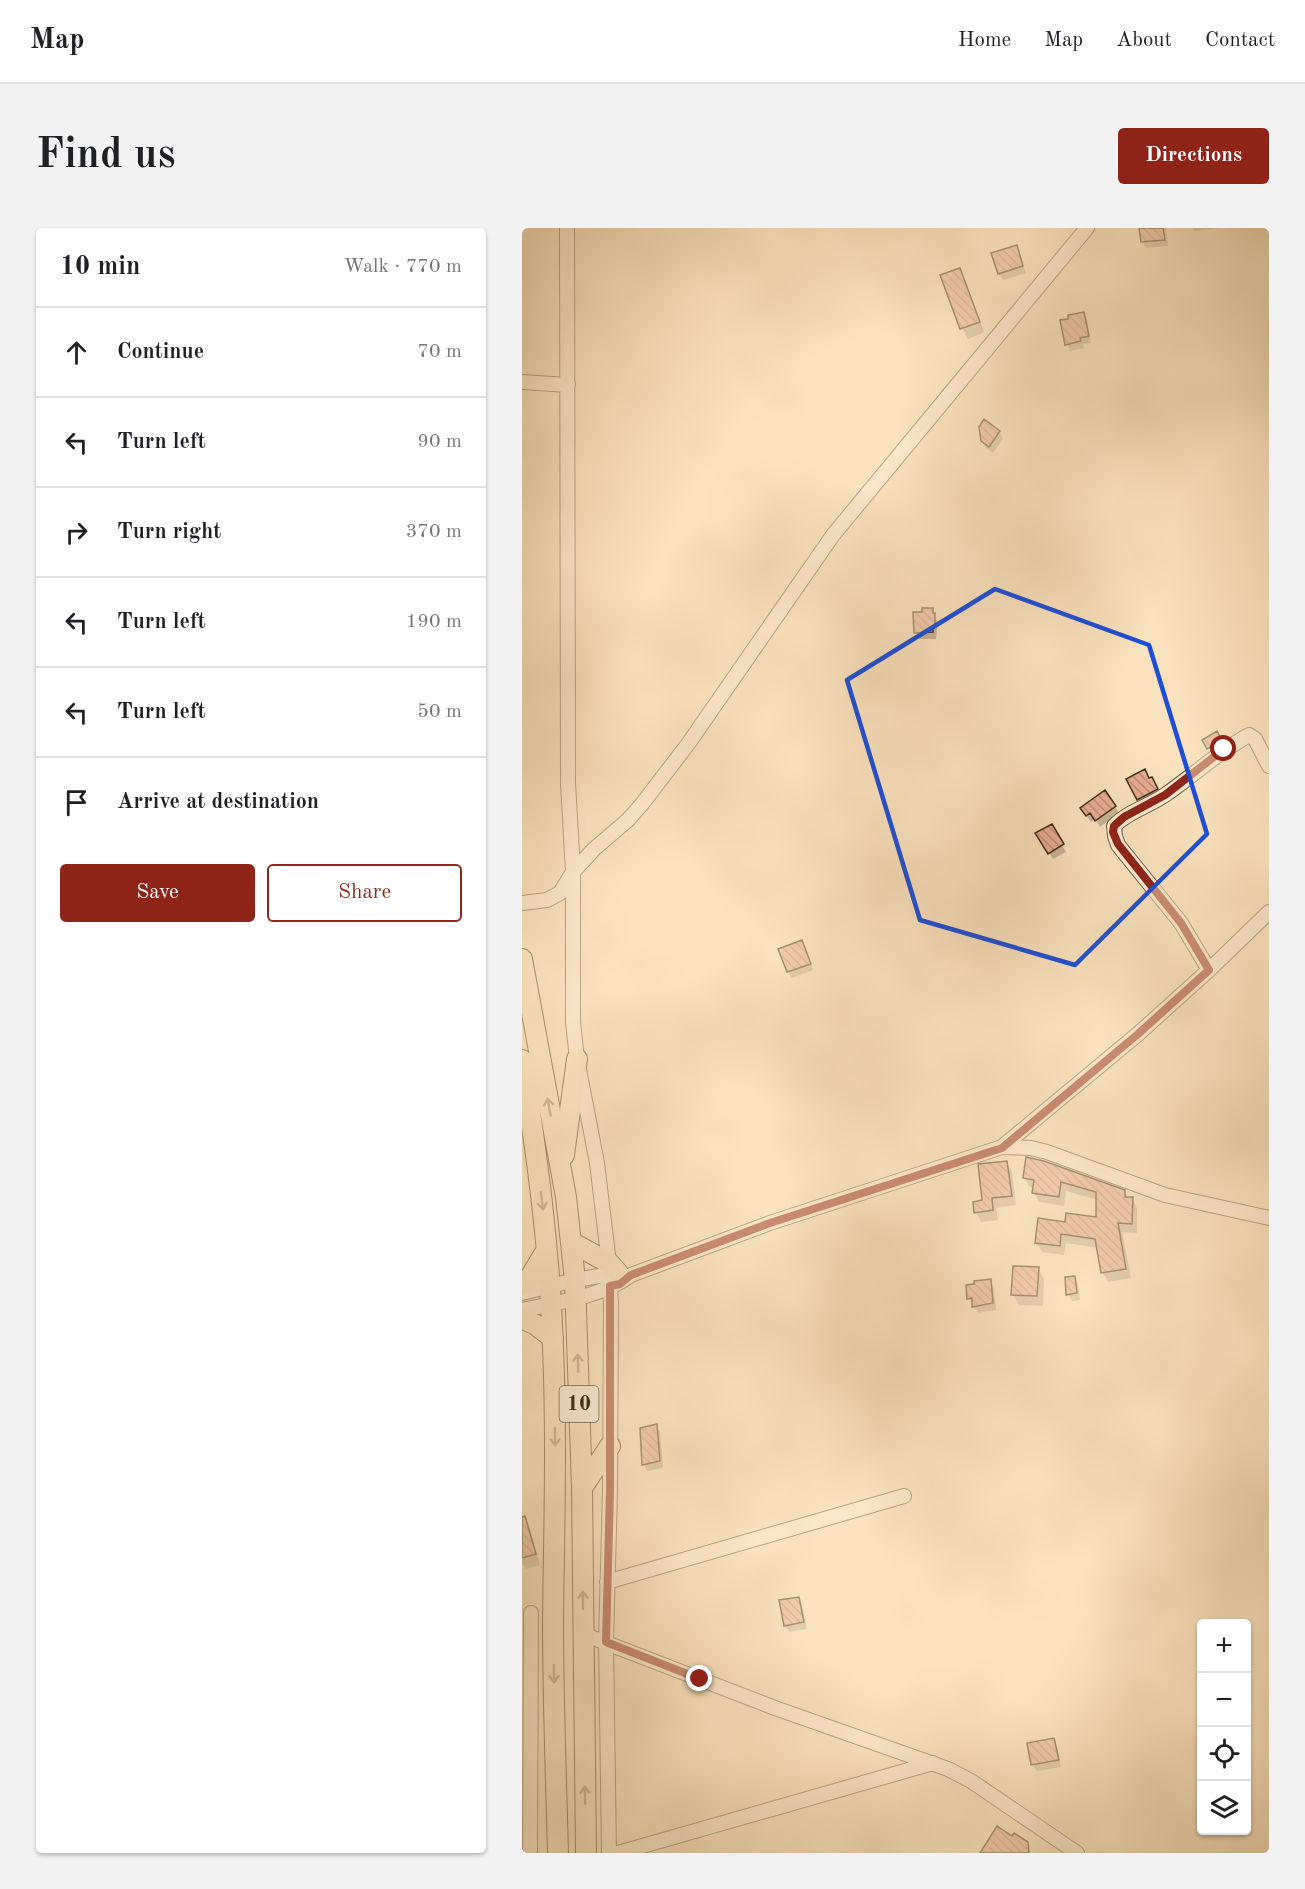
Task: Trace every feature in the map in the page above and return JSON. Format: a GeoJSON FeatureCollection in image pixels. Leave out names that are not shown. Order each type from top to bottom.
{"type":"FeatureCollection","features":[{"type":"Feature","properties":{"kind":"highway","name":"10"},"geometry":{"type":"LineString","coordinates":[[522,959],[561,1172],[575,1289],[582,1488],[586,1853]]}},
{"type":"Feature","properties":{"kind":"highway","name":"10"},"geometry":{"type":"LineString","coordinates":[[522,1059],[529,1145],[546,1251],[553,1338],[556,1500],[553,1622],[558,1853]]}},
{"type":"Feature","properties":{"kind":"highway"},"geometry":{"type":"LineString","coordinates":[[561,1172],[577,1059]]}},
{"type":"Feature","properties":{"kind":"highway"},"geometry":{"type":"LineString","coordinates":[[571,1242],[615,1274]]}},
{"type":"Feature","properties":{"kind":"highway"},"geometry":{"type":"LineString","coordinates":[[522,1285],[531,1276],[546,1251]]}},
{"type":"Feature","properties":{"kind":"highway"},"geometry":{"type":"LineString","coordinates":[[522,1317],[553,1338]]}},
{"type":"Feature","properties":{"kind":"highway"},"geometry":{"type":"LineString","coordinates":[[582,1488],[610,1446]]}},
{"type":"Feature","properties":{"kind":"street"},"geometry":{"type":"LineString","coordinates":[[567,228],[568,772],[573,872],[573,1003],[577,1059],[615,1274],[611,1304],[606,1642],[609,1853]]}},
{"type":"Feature","properties":{"kind":"street"},"geometry":{"type":"LineString","coordinates":[[522,903],[547,900],[556,896],[573,872],[594,849],[628,820],[664,777],[833,535],[1087,228]]}},
{"type":"Feature","properties":{"kind":"street"},"geometry":{"type":"LineString","coordinates":[[522,382],[568,385]]}},
{"type":"Feature","properties":{"kind":"street"},"geometry":{"type":"LineString","coordinates":[[1209,970],[1181,923],[1118,844],[1113,832],[1114,826],[1124,817],[1165,795],[1224,749],[1249,735],[1255,739],[1269,766]]}},
{"type":"Feature","properties":{"kind":"street"},"geometry":{"type":"LineString","coordinates":[[1002,1148],[1138,1034],[1269,912]]}},
{"type":"Feature","properties":{"kind":"street"},"geometry":{"type":"LineString","coordinates":[[522,1310],[550,1295],[575,1289],[1002,1148],[1031,1148],[1047,1152],[1165,1194],[1269,1218]]}},
{"type":"Feature","properties":{"kind":"street"},"geometry":{"type":"LineString","coordinates":[[522,1293],[550,1295]]}},
{"type":"Feature","properties":{"kind":"street"},"geometry":{"type":"LineString","coordinates":[[607,1582],[904,1496]]}},
{"type":"Feature","properties":{"kind":"street"},"geometry":{"type":"LineString","coordinates":[[530,1853],[526,1612],[553,1622]]}},
{"type":"Feature","properties":{"kind":"street"},"geometry":{"type":"LineString","coordinates":[[583,1634],[776,1708],[933,1763],[971,1781],[1077,1853]]}},
{"type":"Feature","properties":{"kind":"street"},"geometry":{"type":"LineString","coordinates":[[618,1853],[933,1763]]}},
{"type":"Feature","properties":{"kind":"highlighted area"},"geometry":{"type":"Polygon","coordinates":[[[995,589],[1149,645],[1207,834],[1075,965],[920,920],[847,680],[995,589]]]}},
{"type":"Feature","properties":{"kind":"building"},"geometry":{"type":"Polygon","coordinates":[[[1139,228],[1163,228],[1165,240],[1141,242],[1139,228]]]}},
{"type":"Feature","properties":{"kind":"building"},"geometry":{"type":"Polygon","coordinates":[[[1017,245],[1023,266],[998,274],[991,253],[1017,245]]]}},
{"type":"Feature","properties":{"kind":"building"},"geometry":{"type":"Polygon","coordinates":[[[960,268],[980,322],[960,329],[940,275],[960,268]]]}},
{"type":"Feature","properties":{"kind":"building"},"geometry":{"type":"Polygon","coordinates":[[[1084,312],[1089,336],[1080,338],[1081,341],[1065,345],[1060,320],[1068,319],[1068,315],[1084,312]]]}},
{"type":"Feature","properties":{"kind":"building"},"geometry":{"type":"Polygon","coordinates":[[[984,419],[1000,431],[989,447],[981,441],[979,427],[984,419]]]}},
{"type":"Feature","properties":{"kind":"building"},"geometry":{"type":"Polygon","coordinates":[[[922,608],[933,608],[935,627],[933,627],[933,632],[914,633],[913,612],[922,612],[922,608]]]}},
{"type":"Feature","properties":{"kind":"building"},"geometry":{"type":"Polygon","coordinates":[[[1217,731],[1222,740],[1207,749],[1202,740],[1217,731]]]}},
{"type":"Feature","properties":{"kind":"building"},"geometry":{"type":"Polygon","coordinates":[[[1145,769],[1158,789],[1137,800],[1126,779],[1145,769]]]}},
{"type":"Feature","properties":{"kind":"building"},"geometry":{"type":"Polygon","coordinates":[[[1105,790],[1116,806],[1095,821],[1090,813],[1086,816],[1080,808],[1105,790]]]}},
{"type":"Feature","properties":{"kind":"building"},"geometry":{"type":"Polygon","coordinates":[[[1052,824],[1064,844],[1048,854],[1035,833],[1052,824]]]}},
{"type":"Feature","properties":{"kind":"building"},"geometry":{"type":"Polygon","coordinates":[[[802,940],[811,964],[787,972],[778,949],[802,940]]]}},
{"type":"Feature","properties":{"kind":"building"},"geometry":{"type":"Polygon","coordinates":[[[1026,1157],[1044,1161],[1125,1190],[1125,1197],[1133,1197],[1132,1224],[1118,1223],[1126,1269],[1101,1273],[1095,1239],[1061,1234],[1060,1246],[1035,1243],[1038,1218],[1065,1222],[1066,1213],[1096,1217],[1096,1192],[1061,1182],[1059,1197],[1032,1193],[1034,1180],[1023,1178],[1026,1157]]]}},
{"type":"Feature","properties":{"kind":"building"},"geometry":{"type":"Polygon","coordinates":[[[1007,1161],[1012,1196],[992,1198],[993,1210],[974,1213],[973,1202],[982,1200],[978,1164],[1007,1161]]]}},
{"type":"Feature","properties":{"kind":"building"},"geometry":{"type":"Polygon","coordinates":[[[1013,1266],[1039,1267],[1037,1296],[1011,1295],[1013,1266]]]}},
{"type":"Feature","properties":{"kind":"building"},"geometry":{"type":"Polygon","coordinates":[[[1075,1276],[1077,1293],[1066,1295],[1065,1277],[1075,1276]]]}},
{"type":"Feature","properties":{"kind":"building"},"geometry":{"type":"Polygon","coordinates":[[[991,1279],[993,1303],[972,1307],[972,1298],[967,1299],[966,1285],[974,1284],[974,1281],[991,1279]]]}},
{"type":"Feature","properties":{"kind":"building"},"geometry":{"type":"Polygon","coordinates":[[[657,1424],[660,1461],[642,1465],[640,1428],[657,1424]]]}},
{"type":"Feature","properties":{"kind":"building"},"geometry":{"type":"Polygon","coordinates":[[[525,1516],[536,1554],[522,1558],[522,1517],[525,1516]]]}},
{"type":"Feature","properties":{"kind":"building"},"geometry":{"type":"Polygon","coordinates":[[[799,1597],[804,1622],[784,1626],[779,1600],[799,1597]]]}},
{"type":"Feature","properties":{"kind":"building"},"geometry":{"type":"Polygon","coordinates":[[[1054,1738],[1059,1760],[1031,1765],[1027,1743],[1054,1738]]]}},
{"type":"Feature","properties":{"kind":"building"},"geometry":{"type":"Polygon","coordinates":[[[997,1826],[1012,1836],[1014,1833],[1028,1842],[1029,1853],[980,1853],[997,1826]]]}},
{"type":"Feature","properties":{"kind":"route"},"geometry":{"type":"LineString","coordinates":[[700,1679],[606,1642],[610,1491],[610,1286],[620,1284],[631,1275],[770,1223],[1002,1148],[1138,1034],[1209,970],[1181,923],[1116,841],[1114,826],[1124,817],[1165,795],[1224,749]]}}]}
